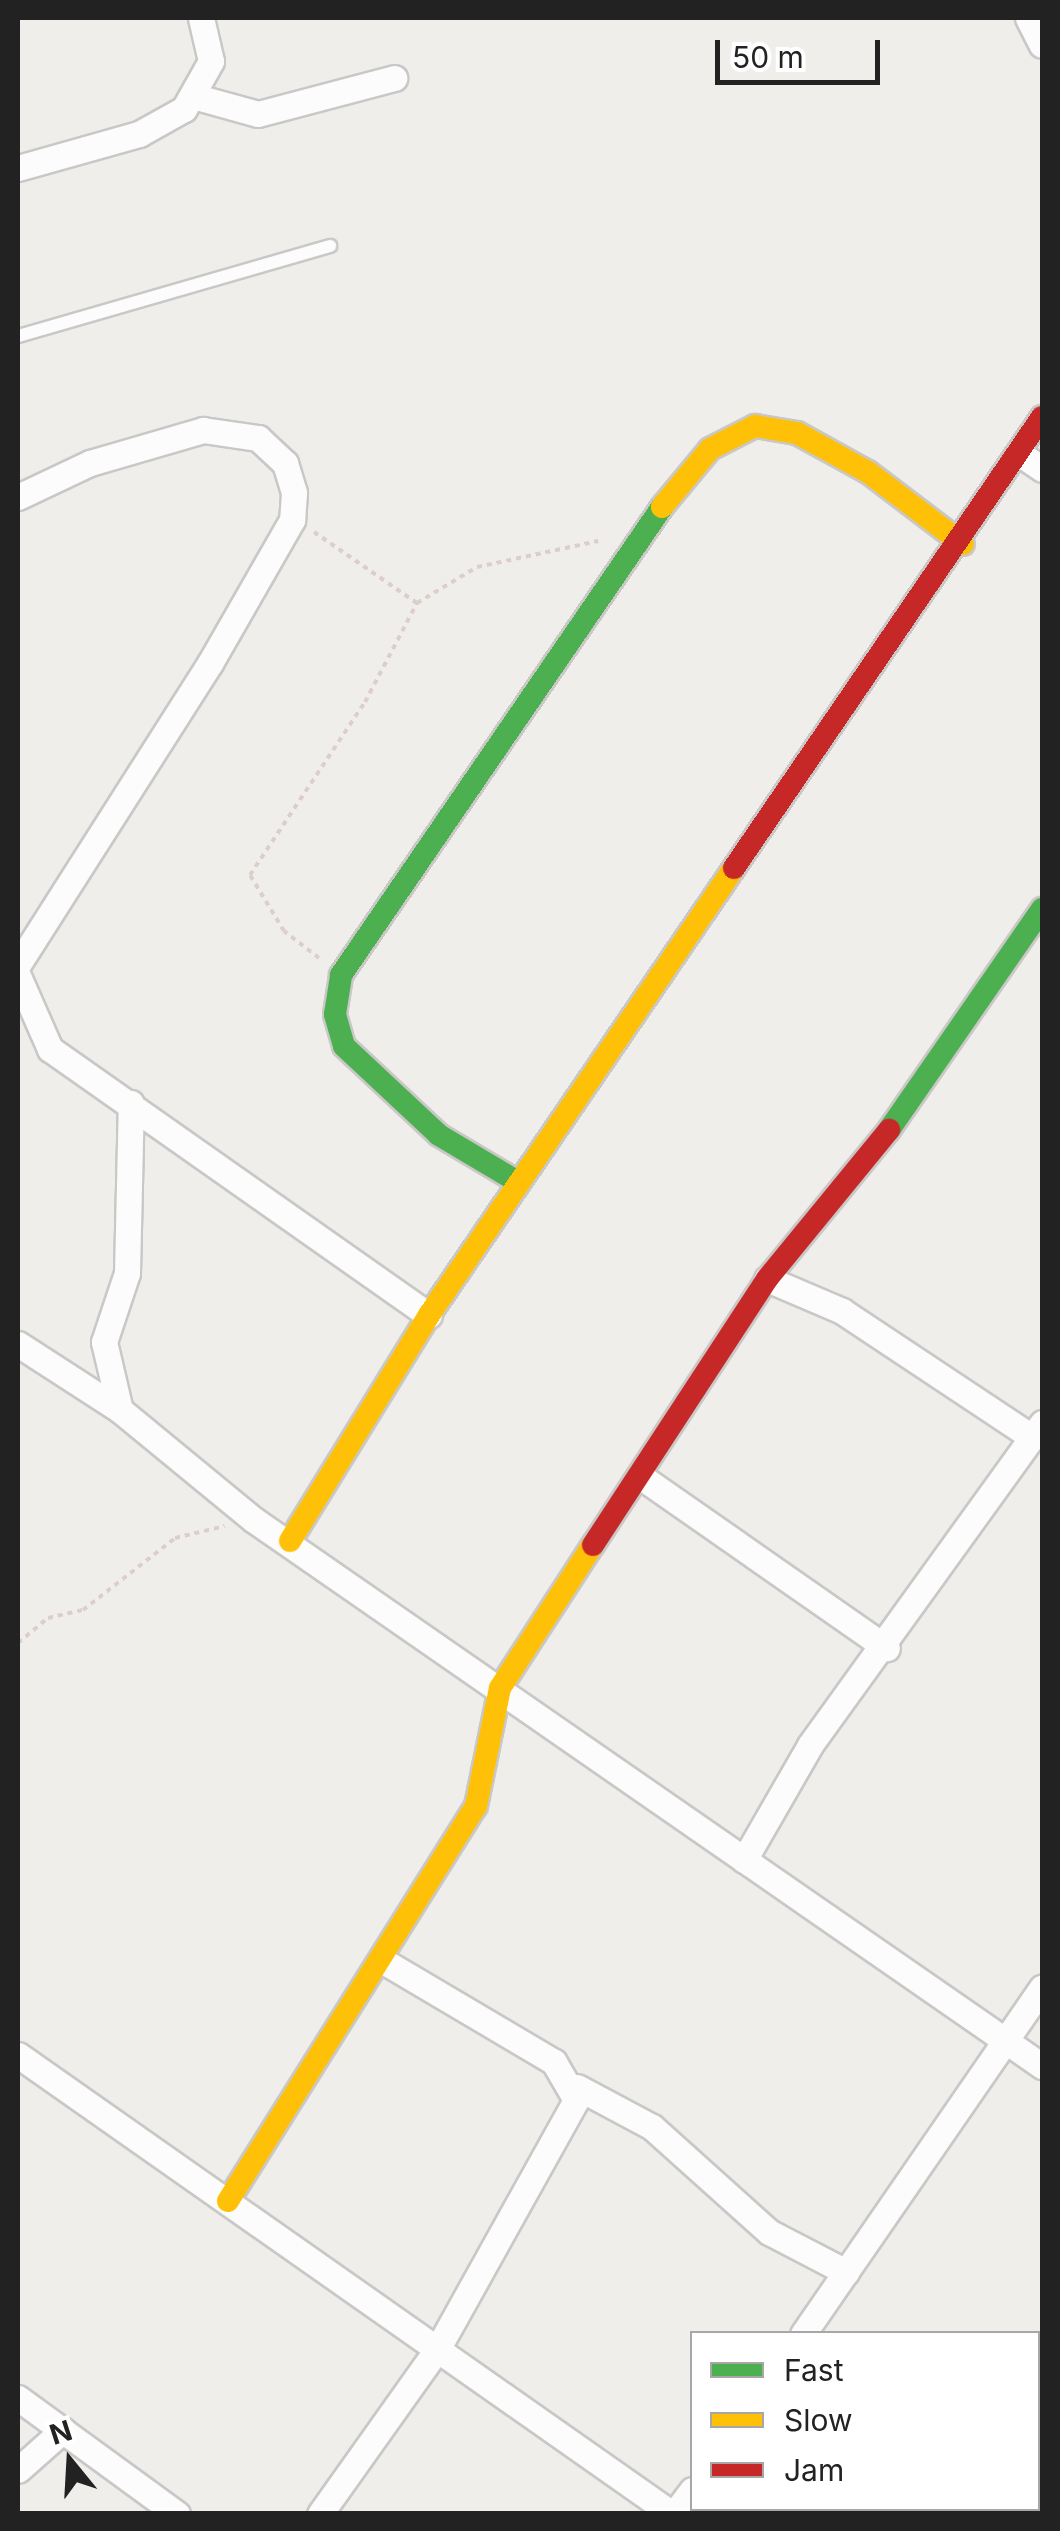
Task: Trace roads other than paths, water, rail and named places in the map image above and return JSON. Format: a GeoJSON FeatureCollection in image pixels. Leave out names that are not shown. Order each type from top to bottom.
{"type":"FeatureCollection","features":[{"type":"Feature","properties":{"kind":"street"},"geometry":{"type":"LineString","coordinates":[[18,168],[138,134],[193,96],[211,61],[201,18]]}},
{"type":"Feature","properties":{"kind":"street"},"geometry":{"type":"LineString","coordinates":[[193,96],[258,114],[394,78]]}},
{"type":"Feature","properties":{"kind":"street"},"geometry":{"type":"LineString","coordinates":[[290,1542],[429,1315],[518,1182],[962,544],[1032,463],[1042,417]]}},
{"type":"Feature","properties":{"kind":"street"},"geometry":{"type":"LineString","coordinates":[[518,1182],[439,1135],[344,1046],[336,1014],[341,975],[639,534],[710,449],[755,426],[797,433],[868,472],[962,544]]}},
{"type":"Feature","properties":{"kind":"street"},"geometry":{"type":"LineString","coordinates":[[18,497],[90,463],[226,430],[258,438],[285,463],[292,520],[18,964]]}},
{"type":"Feature","properties":{"kind":"street"},"geometry":{"type":"LineString","coordinates":[[228,2201],[385,1962],[476,1806],[500,1688],[768,1279],[900,1114],[1042,909]]}},
{"type":"Feature","properties":{"kind":"street"},"geometry":{"type":"LineString","coordinates":[[18,976],[50,1048],[429,1315]]}},
{"type":"Feature","properties":{"kind":"street"},"geometry":{"type":"LineString","coordinates":[[120,1410],[104,1342],[127,1272],[131,1103]]}},
{"type":"Feature","properties":{"kind":"street"},"geometry":{"type":"LineString","coordinates":[[744,1860],[810,1745],[887,1648],[1038,1430],[842,1311],[768,1279]]}},
{"type":"Feature","properties":{"kind":"street"},"geometry":{"type":"LineString","coordinates":[[18,1344],[120,1410],[254,1520],[1042,2066]]}},
{"type":"Feature","properties":{"kind":"street"},"geometry":{"type":"LineString","coordinates":[[640,1476],[887,1648]]}},
{"type":"Feature","properties":{"kind":"street"},"geometry":{"type":"LineString","coordinates":[[385,1962],[554,2062],[577,2087],[652,2127],[769,2232],[846,2272]]}},
{"type":"Feature","properties":{"kind":"street"},"geometry":{"type":"LineString","coordinates":[[804,2331],[1042,1988]]}},
{"type":"Feature","properties":{"kind":"street"},"geometry":{"type":"LineString","coordinates":[[18,2055],[673,2513],[690,2492]]}},
{"type":"Feature","properties":{"kind":"street"},"geometry":{"type":"LineString","coordinates":[[320,2514],[438,2348],[542,2174],[577,2087]]}},
{"type":"Feature","properties":{"kind":"street"},"geometry":{"type":"LineString","coordinates":[[18,2398],[177,2514]]}},
{"type":"Feature","properties":{"kind":"street"},"geometry":{"type":"LineString","coordinates":[[18,2470],[62,2430]]}},
{"type":"Feature","properties":{"kind":"lane"},"geometry":{"type":"LineString","coordinates":[[18,336],[330,246]]}}]}
